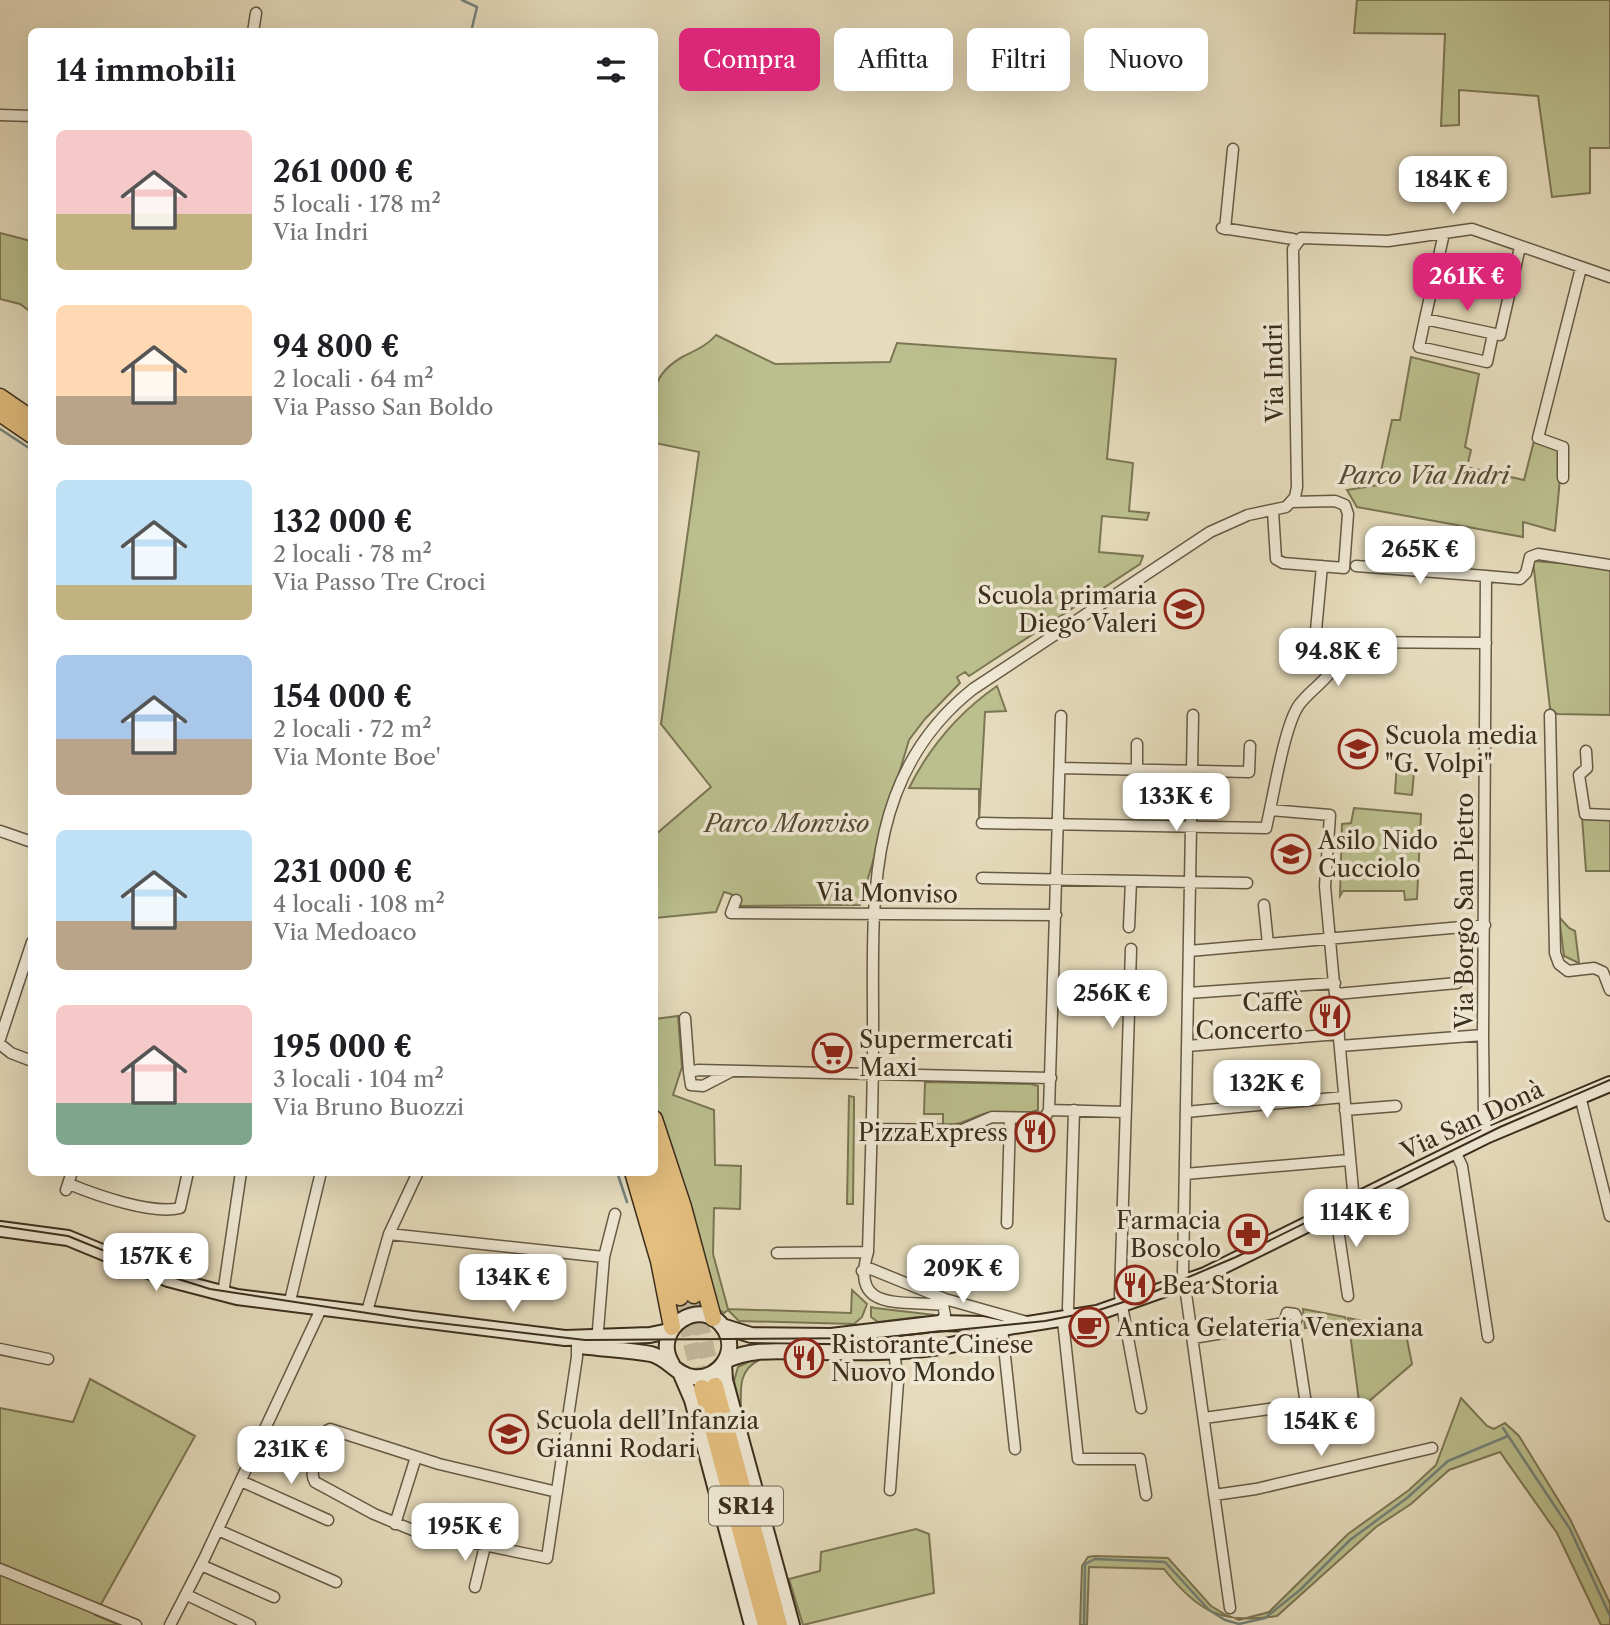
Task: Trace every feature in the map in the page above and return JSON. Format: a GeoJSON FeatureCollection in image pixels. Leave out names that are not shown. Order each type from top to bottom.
{"type":"FeatureCollection","features":[{"type":"Feature","properties":{"kind":"main road"},"geometry":{"type":"LineString","coordinates":[[0,397],[28,416]]}},
{"type":"Feature","properties":{"kind":"main road"},"geometry":{"type":"LineString","coordinates":[[0,413],[28,432]]}},
{"type":"Feature","properties":{"kind":"main road","name":"Via San Donà"},"geometry":{"type":"LineString","coordinates":[[411,1321],[430,1326],[596,1343],[654,1355],[693,1377],[706,1376],[724,1362],[754,1351],[894,1351],[983,1331],[1067,1320],[1123,1305],[1185,1283],[1488,1135],[1610,1084]]}},
{"type":"Feature","properties":{"kind":"main road"},"geometry":{"type":"LineString","coordinates":[[658,1131],[718,1322],[729,1340],[724,1362],[725,1380],[792,1625]]}},
{"type":"Feature","properties":{"kind":"main road"},"geometry":{"type":"LineString","coordinates":[[647,1176],[687,1296],[658,1173]]}},
{"type":"Feature","properties":{"kind":"main road"},"geometry":{"type":"LineString","coordinates":[[634,1176],[659,1261],[671,1329],[666,1345],[692,1400],[752,1625]]}},
{"type":"Feature","properties":{"kind":"main road","name":"Via San Donà"},"geometry":{"type":"LineString","coordinates":[[0,1229],[68,1238],[168,1279],[223,1294],[578,1342]]}},
{"type":"Feature","properties":{"kind":"main road","name":"Via San Donà"},"geometry":{"type":"LineString","coordinates":[[596,1343],[653,1335],[671,1329],[691,1315],[718,1322],[746,1334],[820,1336],[940,1323],[983,1331]]}},
{"type":"Feature","properties":{"kind":"main road","name":"SR14"},"geometry":{"type":"LineString","coordinates":[[766,1625],[708,1387],[779,1625]]}},
{"type":"Feature","properties":{"kind":"street"},"geometry":{"type":"LineString","coordinates":[[254,28],[257,13]]}},
{"type":"Feature","properties":{"kind":"street"},"geometry":{"type":"LineString","coordinates":[[0,115],[28,116]]}},
{"type":"Feature","properties":{"kind":"street"},"geometry":{"type":"LineString","coordinates":[[1233,149],[1222,228],[1293,239],[1296,242],[1309,236],[1373,242],[1472,229],[1610,277]]}},
{"type":"Feature","properties":{"kind":"street"},"geometry":{"type":"LineString","coordinates":[[1444,233],[1419,347],[1487,362],[1493,334]]}},
{"type":"Feature","properties":{"kind":"street","name":"Via Indri"},"geometry":{"type":"LineString","coordinates":[[1291,502],[1297,487],[1293,255],[1296,242]]}},
{"type":"Feature","properties":{"kind":"street"},"geometry":{"type":"LineString","coordinates":[[1425,319],[1500,335],[1521,247]]}},
{"type":"Feature","properties":{"kind":"street"},"geometry":{"type":"LineString","coordinates":[[1563,478],[1563,447],[1538,439],[1581,268]]}},
{"type":"Feature","properties":{"kind":"street"},"geometry":{"type":"LineString","coordinates":[[940,1323],[945,1313],[943,1305],[878,1298],[865,1286],[862,1271],[868,1252],[874,914],[879,851],[895,794],[924,740],[952,706],[973,688],[1210,532],[1248,515],[1273,511],[1291,502],[1335,501],[1347,509],[1344,568],[1283,563],[1276,559],[1273,511]]}},
{"type":"Feature","properties":{"kind":"street"},"geometry":{"type":"LineString","coordinates":[[1356,566],[1521,579],[1526,573],[1530,557],[1538,554],[1610,565]]}},
{"type":"Feature","properties":{"kind":"street"},"geometry":{"type":"LineString","coordinates":[[982,822],[1265,828],[1294,714],[1305,698],[1331,673],[1337,659],[1338,654],[1314,652],[1322,566]]}},
{"type":"Feature","properties":{"kind":"street","name":"Via Borgo San Pietro"},"geometry":{"type":"LineString","coordinates":[[1486,576],[1483,1035],[1484,1121],[1488,1135]]}},
{"type":"Feature","properties":{"kind":"street"},"geometry":{"type":"LineString","coordinates":[[1351,642],[1486,643]]}},
{"type":"Feature","properties":{"kind":"street"},"geometry":{"type":"LineString","coordinates":[[1193,715],[1185,1283],[1230,1608]]}},
{"type":"Feature","properties":{"kind":"street"},"geometry":{"type":"LineString","coordinates":[[1549,715],[1555,953],[1559,964],[1569,971],[1594,968],[1603,972],[1610,990]]}},
{"type":"Feature","properties":{"kind":"street"},"geometry":{"type":"LineString","coordinates":[[871,1129],[962,1130],[992,1117],[1045,1118],[1049,1110],[1061,716]]}},
{"type":"Feature","properties":{"kind":"street"},"geometry":{"type":"LineString","coordinates":[[1137,744],[1137,770]]}},
{"type":"Feature","properties":{"kind":"street"},"geometry":{"type":"LineString","coordinates":[[1060,768],[1249,772],[1250,746]]}},
{"type":"Feature","properties":{"kind":"street"},"geometry":{"type":"LineString","coordinates":[[1586,751],[1587,768],[1579,775],[1585,814],[1610,815]]}},
{"type":"Feature","properties":{"kind":"street"},"geometry":{"type":"LineString","coordinates":[[1270,810],[1330,815],[1325,886],[1354,1202]]}},
{"type":"Feature","properties":{"kind":"street"},"geometry":{"type":"LineString","coordinates":[[0,831],[28,841]]}},
{"type":"Feature","properties":{"kind":"street"},"geometry":{"type":"LineString","coordinates":[[982,878],[1247,883]]}},
{"type":"Feature","properties":{"kind":"street"},"geometry":{"type":"LineString","coordinates":[[1129,927],[1130,881]]}},
{"type":"Feature","properties":{"kind":"street","name":"Via Monviso"},"geometry":{"type":"LineString","coordinates":[[736,900],[730,913],[1056,915]]}},
{"type":"Feature","properties":{"kind":"street"},"geometry":{"type":"LineString","coordinates":[[1264,905],[1268,944]]}},
{"type":"Feature","properties":{"kind":"street"},"geometry":{"type":"LineString","coordinates":[[1189,951],[1485,925]]}},
{"type":"Feature","properties":{"kind":"street"},"geometry":{"type":"LineString","coordinates":[[1130,949],[1120,1295],[1142,1408]]}},
{"type":"Feature","properties":{"kind":"street"},"geometry":{"type":"LineString","coordinates":[[28,954],[0,1041],[20,1057],[28,1060]]}},
{"type":"Feature","properties":{"kind":"street"},"geometry":{"type":"LineString","coordinates":[[1188,993],[1457,983]]}},
{"type":"Feature","properties":{"kind":"street"},"geometry":{"type":"LineString","coordinates":[[685,1018],[688,1081],[697,1087],[730,1072]]}},
{"type":"Feature","properties":{"kind":"street"},"geometry":{"type":"LineString","coordinates":[[1187,1046],[1339,1034]]}},
{"type":"Feature","properties":{"kind":"street"},"geometry":{"type":"LineString","coordinates":[[1340,1046],[1483,1035]]}},
{"type":"Feature","properties":{"kind":"street"},"geometry":{"type":"LineString","coordinates":[[0,1059],[20,1057]]}},
{"type":"Feature","properties":{"kind":"street"},"geometry":{"type":"LineString","coordinates":[[689,1072],[698,1070],[1051,1078]]}},
{"type":"Feature","properties":{"kind":"street"},"geometry":{"type":"LineString","coordinates":[[1580,1096],[1610,1216]]}},
{"type":"Feature","properties":{"kind":"street"},"geometry":{"type":"LineString","coordinates":[[1186,1112],[1344,1097]]}},
{"type":"Feature","properties":{"kind":"street"},"geometry":{"type":"LineString","coordinates":[[1345,1110],[1396,1106]]}},
{"type":"Feature","properties":{"kind":"street"},"geometry":{"type":"LineString","coordinates":[[1049,1110],[1125,1112]]}},
{"type":"Feature","properties":{"kind":"street"},"geometry":{"type":"LineString","coordinates":[[1074,1110],[1067,1320],[1077,1459],[1140,1459],[1146,1495]]}},
{"type":"Feature","properties":{"kind":"street"},"geometry":{"type":"LineString","coordinates":[[1007,1223],[1010,1118]]}},
{"type":"Feature","properties":{"kind":"street"},"geometry":{"type":"LineString","coordinates":[[1455,1152],[1462,1166],[1488,1337]]}},
{"type":"Feature","properties":{"kind":"street"},"geometry":{"type":"LineString","coordinates":[[1185,1174],[1349,1160]]}},
{"type":"Feature","properties":{"kind":"street"},"geometry":{"type":"LineString","coordinates":[[71,1176],[68,1187],[170,1210],[180,1208],[187,1176]]}},
{"type":"Feature","properties":{"kind":"street"},"geometry":{"type":"LineString","coordinates":[[223,1294],[241,1176]]}},
{"type":"Feature","properties":{"kind":"street"},"geometry":{"type":"LineString","coordinates":[[289,1305],[320,1176]]}},
{"type":"Feature","properties":{"kind":"street"},"geometry":{"type":"LineString","coordinates":[[366,1315],[389,1234],[416,1176]]}},
{"type":"Feature","properties":{"kind":"street"},"geometry":{"type":"LineString","coordinates":[[1332,1213],[1337,1222],[1348,1296]]}},
{"type":"Feature","properties":{"kind":"street"},"geometry":{"type":"LineString","coordinates":[[596,1343],[604,1256],[615,1214]]}},
{"type":"Feature","properties":{"kind":"street"},"geometry":{"type":"LineString","coordinates":[[389,1234],[604,1256]]}},
{"type":"Feature","properties":{"kind":"street"},"geometry":{"type":"LineString","coordinates":[[777,1252],[868,1252]]}},
{"type":"Feature","properties":{"kind":"street"},"geometry":{"type":"LineString","coordinates":[[868,1252],[877,1271]]}},
{"type":"Feature","properties":{"kind":"street"},"geometry":{"type":"LineString","coordinates":[[862,1271],[877,1271],[977,1308],[1038,1325]]}},
{"type":"Feature","properties":{"kind":"street"},"geometry":{"type":"LineString","coordinates":[[977,1308],[983,1331]]}},
{"type":"Feature","properties":{"kind":"street"},"geometry":{"type":"LineString","coordinates":[[170,1625],[187,1595],[321,1309]]}},
{"type":"Feature","properties":{"kind":"street"},"geometry":{"type":"LineString","coordinates":[[1193,1338],[1289,1324],[1306,1404],[1204,1418]]}},
{"type":"Feature","properties":{"kind":"street"},"geometry":{"type":"LineString","coordinates":[[1002,1328],[1015,1449]]}},
{"type":"Feature","properties":{"kind":"street"},"geometry":{"type":"LineString","coordinates":[[557,1492],[416,1457],[327,1429],[323,1434],[312,1472],[315,1482],[395,1524],[547,1558],[557,1492],[578,1342]]}},
{"type":"Feature","properties":{"kind":"street"},"geometry":{"type":"LineString","coordinates":[[0,1349],[48,1359]]}},
{"type":"Feature","properties":{"kind":"street"},"geometry":{"type":"LineString","coordinates":[[890,1490],[898,1382],[894,1351]]}},
{"type":"Feature","properties":{"kind":"street"},"geometry":{"type":"LineString","coordinates":[[1214,1495],[1256,1489],[1432,1448]]}},
{"type":"Feature","properties":{"kind":"street"},"geometry":{"type":"LineString","coordinates":[[395,1524],[416,1457]]}},
{"type":"Feature","properties":{"kind":"street"},"geometry":{"type":"LineString","coordinates":[[241,1481],[328,1520]]}},
{"type":"Feature","properties":{"kind":"street"},"geometry":{"type":"LineString","coordinates":[[218,1530],[336,1582]]}},
{"type":"Feature","properties":{"kind":"street"},"geometry":{"type":"LineString","coordinates":[[475,1587],[485,1546]]}},
{"type":"Feature","properties":{"kind":"street"},"geometry":{"type":"LineString","coordinates":[[201,1565],[274,1597]]}},
{"type":"Feature","properties":{"kind":"street"},"geometry":{"type":"LineString","coordinates":[[0,1569],[136,1625]]}},
{"type":"Feature","properties":{"kind":"street"},"geometry":{"type":"LineString","coordinates":[[187,1595],[250,1625]]}},
{"type":"Feature","properties":{"kind":"green space"},"geometry":{"type":"Polygon","coordinates":[[[1357,0],[1610,0],[1610,148],[1590,148],[1590,193],[1552,197],[1538,96],[1459,90],[1459,125],[1441,126],[1445,34],[1354,33],[1357,0]]]}},
{"type":"Feature","properties":{"kind":"green space"},"geometry":{"type":"Polygon","coordinates":[[[0,233],[28,240],[28,310],[20,304],[0,299],[0,233]]]}},
{"type":"Feature","properties":{"kind":"green space","name":"Parco Monviso"},"geometry":{"type":"Polygon","coordinates":[[[716,335],[775,364],[890,362],[897,343],[1116,359],[1107,459],[1133,463],[1129,511],[1149,513],[1147,520],[1102,516],[1099,552],[1143,556],[1140,564],[969,676],[965,672],[957,677],[960,683],[909,740],[860,905],[741,906],[731,894],[724,892],[716,912],[658,918],[658,832],[711,787],[661,724],[699,452],[658,444],[658,381],[671,364],[706,344],[716,335]]]}},
{"type":"Feature","properties":{"kind":"green space","name":"Parco Via Indri"},"geometry":{"type":"Polygon","coordinates":[[[1411,357],[1479,374],[1465,447],[1471,450],[1467,467],[1524,480],[1534,441],[1563,447],[1555,531],[1523,522],[1523,537],[1357,507],[1347,490],[1378,485],[1392,420],[1400,420],[1411,357]]]}},
{"type":"Feature","properties":{"kind":"green space"},"geometry":{"type":"Polygon","coordinates":[[[1533,561],[1610,567],[1610,715],[1557,714],[1550,708],[1533,561]]]}},
{"type":"Feature","properties":{"kind":"green space"},"geometry":{"type":"Polygon","coordinates":[[[997,686],[1006,711],[985,712],[979,821],[979,789],[909,788],[946,731],[970,707],[997,686]]]}},
{"type":"Feature","properties":{"kind":"green space"},"geometry":{"type":"Polygon","coordinates":[[[1397,761],[1415,762],[1412,795],[1395,793],[1397,761]]]}},
{"type":"Feature","properties":{"kind":"green space"},"geometry":{"type":"Polygon","coordinates":[[[1354,808],[1421,814],[1417,899],[1405,900],[1404,891],[1343,891],[1340,896],[1342,824],[1351,823],[1354,808]]]}},
{"type":"Feature","properties":{"kind":"green space"},"geometry":{"type":"Polygon","coordinates":[[[1582,817],[1610,818],[1610,871],[1586,871],[1582,817]]]}},
{"type":"Feature","properties":{"kind":"green space"},"geometry":{"type":"Polygon","coordinates":[[[1559,917],[1575,931],[1579,963],[1564,956],[1559,917]]]}},
{"type":"Feature","properties":{"kind":"green space"},"geometry":{"type":"Polygon","coordinates":[[[678,1016],[682,1067],[673,1095],[714,1110],[715,1165],[741,1166],[740,1209],[714,1208],[713,1254],[728,1309],[851,1313],[852,1290],[867,1304],[862,1317],[854,1324],[739,1321],[728,1310],[724,1313],[718,1309],[672,1153],[658,1116],[658,1019],[678,1016]]]}},
{"type":"Feature","properties":{"kind":"green space"},"geometry":{"type":"Polygon","coordinates":[[[925,1082],[1031,1084],[1038,1086],[1038,1110],[1025,1113],[987,1113],[961,1123],[943,1125],[943,1114],[924,1114],[925,1082]]]}},
{"type":"Feature","properties":{"kind":"green space"},"geometry":{"type":"Polygon","coordinates":[[[849,1096],[854,1097],[853,1204],[847,1204],[849,1096]]]}},
{"type":"Feature","properties":{"kind":"green space"},"geometry":{"type":"Polygon","coordinates":[[[871,1307],[935,1315],[878,1322],[871,1317],[871,1307]]]}},
{"type":"Feature","properties":{"kind":"green space"},"geometry":{"type":"Polygon","coordinates":[[[1303,1309],[1345,1317],[1346,1322],[1305,1328],[1303,1309]]]}},
{"type":"Feature","properties":{"kind":"green space"},"geometry":{"type":"Polygon","coordinates":[[[1348,1318],[1405,1329],[1412,1364],[1360,1409],[1348,1318]]]}},
{"type":"Feature","properties":{"kind":"green space"},"geometry":{"type":"Polygon","coordinates":[[[752,1360],[759,1360],[744,1376],[741,1410],[734,1381],[738,1367],[752,1360]]]}},
{"type":"Feature","properties":{"kind":"green space"},"geometry":{"type":"Polygon","coordinates":[[[90,1379],[195,1436],[95,1615],[119,1625],[0,1625],[0,1408],[73,1422],[90,1379]]]}},
{"type":"Feature","properties":{"kind":"green space"},"geometry":{"type":"Polygon","coordinates":[[[1461,1398],[1487,1426],[1494,1429],[1505,1423],[1519,1436],[1570,1519],[1610,1603],[1610,1625],[1601,1625],[1557,1533],[1500,1452],[1449,1470],[1411,1504],[1376,1527],[1277,1616],[1245,1618],[1269,1612],[1348,1534],[1409,1490],[1436,1465],[1461,1398]]]}},
{"type":"Feature","properties":{"kind":"green space"},"geometry":{"type":"Polygon","coordinates":[[[742,1413],[752,1416],[747,1436],[742,1413]]]}},
{"type":"Feature","properties":{"kind":"green space"},"geometry":{"type":"Polygon","coordinates":[[[916,1529],[929,1534],[934,1593],[803,1625],[789,1579],[820,1571],[821,1552],[916,1529]]]}},
{"type":"Feature","properties":{"kind":"green space"},"geometry":{"type":"Polygon","coordinates":[[[1095,1556],[1168,1558],[1211,1606],[1231,1617],[1199,1605],[1164,1569],[1089,1567],[1087,1625],[1080,1625],[1082,1566],[1088,1557],[1095,1556]]]}},
{"type":"Feature","properties":{"kind":"waterway"},"geometry":{"type":"LineString","coordinates":[[462,0],[477,7],[472,28]]}},
{"type":"Feature","properties":{"kind":"waterway"},"geometry":{"type":"LineString","coordinates":[[0,429],[28,447]]}},
{"type":"Feature","properties":{"kind":"waterway"},"geometry":{"type":"LineString","coordinates":[[618,1176],[627,1202]]}},
{"type":"Feature","properties":{"kind":"waterway"},"geometry":{"type":"LineString","coordinates":[[1503,1428],[1570,1529],[1610,1616]]}},
{"type":"Feature","properties":{"kind":"waterway"},"geometry":{"type":"LineString","coordinates":[[1084,1625],[1085,1564],[1095,1559],[1165,1562],[1209,1610],[1225,1620],[1239,1624],[1265,1618],[1300,1590],[1350,1540],[1407,1498],[1448,1461],[1508,1436]]}},
{"type":"Feature","properties":{"kind":"tunnel"},"geometry":{"type":"LineString","coordinates":[[694,1295],[715,1386]]}},
{"type":"Feature","properties":{"kind":"tunnel"},"geometry":{"type":"LineString","coordinates":[[680,1297],[702,1388]]}},
{"type":"Feature","properties":{"kind":"tram line"},"geometry":{"type":"LineString","coordinates":[[0,1226],[68,1236],[159,1273],[210,1289],[413,1320],[585,1340],[877,1338],[1045,1321],[1096,1311],[1151,1293],[1236,1257],[1500,1127],[1610,1080]]}},
{"type":"Feature","properties":{"kind":"place","name":"Scuola primaria Diego Valeri"},"geometry":{"type":"Point","coordinates":[1184,609]}},
{"type":"Feature","properties":{"kind":"place","name":"Scuola media \"G. Volpi\""},"geometry":{"type":"Point","coordinates":[1358,749]}},
{"type":"Feature","properties":{"kind":"place","name":"Asilo Nido Cucciolo"},"geometry":{"type":"Point","coordinates":[1291,854]}},
{"type":"Feature","properties":{"kind":"place","name":"Caffè Concerto"},"geometry":{"type":"Point","coordinates":[1330,1016]}},
{"type":"Feature","properties":{"kind":"place","name":"Supermercati Maxi"},"geometry":{"type":"Point","coordinates":[832,1053]}},
{"type":"Feature","properties":{"kind":"place","name":"PizzaExpress"},"geometry":{"type":"Point","coordinates":[1035,1132]}},
{"type":"Feature","properties":{"kind":"place","name":"Farmacia Boscolo"},"geometry":{"type":"Point","coordinates":[1248,1234]}},
{"type":"Feature","properties":{"kind":"place","name":"Bea Storia"},"geometry":{"type":"Point","coordinates":[1135,1285]}},
{"type":"Feature","properties":{"kind":"place","name":"Antica Gelateria Venexiana"},"geometry":{"type":"Point","coordinates":[1089,1327]}},
{"type":"Feature","properties":{"kind":"place","name":"Ristorante Cinese Nuovo Mondo"},"geometry":{"type":"Point","coordinates":[804,1358]}},
{"type":"Feature","properties":{"kind":"place","name":"Scuola dell’Infanzia Gianni Rodari"},"geometry":{"type":"Point","coordinates":[509,1434]}}]}
